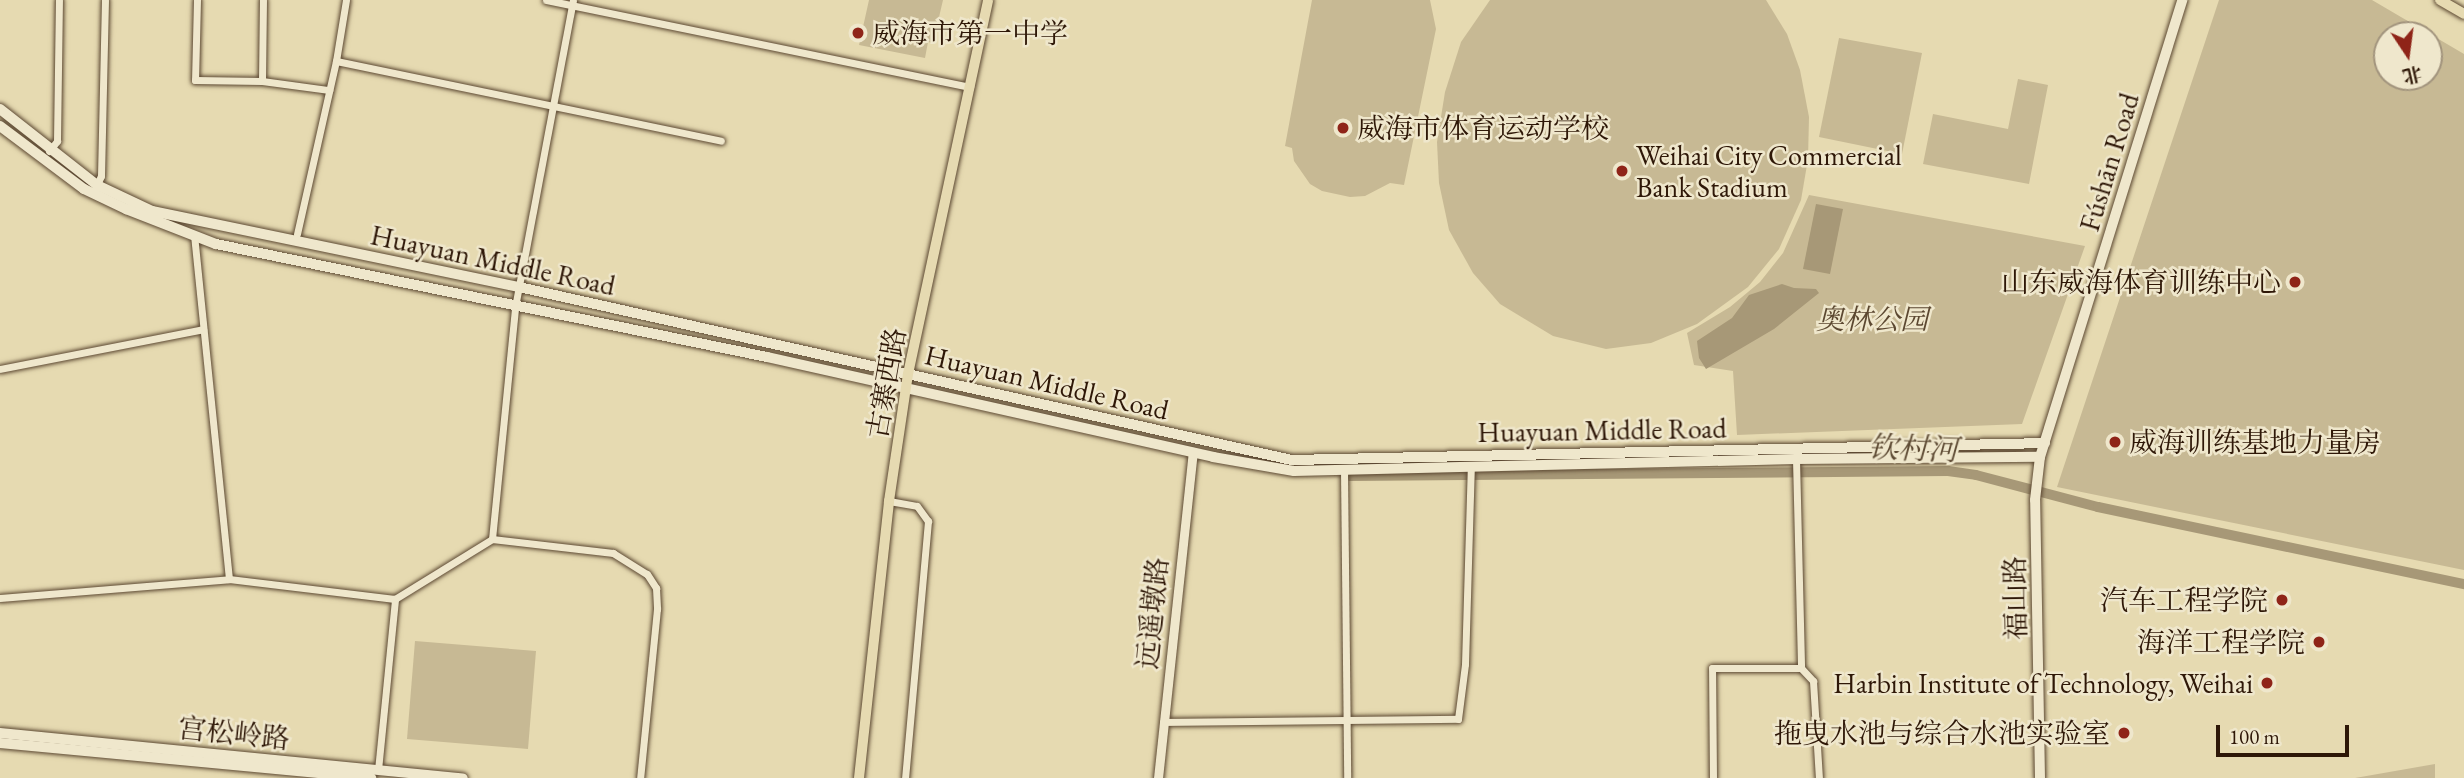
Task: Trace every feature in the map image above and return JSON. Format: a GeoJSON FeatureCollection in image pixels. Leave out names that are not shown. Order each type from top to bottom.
{"type":"FeatureCollection","features":[{"type":"Feature","properties":{"kind":"main road","name":"古寨西路"},"geometry":{"type":"LineString","coordinates":[[859,778],[890,501],[908,374],[988,0]]}},
{"type":"Feature","properties":{"kind":"main road","name":"Fúshān Road"},"geometry":{"type":"LineString","coordinates":[[2038,483],[2040,457],[2182,0]]}},
{"type":"Feature","properties":{"kind":"main road"},"geometry":{"type":"LineString","coordinates":[[2440,0],[2464,14]]}},
{"type":"Feature","properties":{"kind":"main road","name":"Huayuan Middle Road"},"geometry":{"type":"LineString","coordinates":[[0,110],[48,154],[95,189],[216,244],[1193,452],[1294,471],[2040,457]]}},
{"type":"Feature","properties":{"kind":"main road","name":"Huayuan Middle Road"},"geometry":{"type":"LineString","coordinates":[[0,126],[48,154]]}},
{"type":"Feature","properties":{"kind":"main road","name":"Huayuan Middle Road"},"geometry":{"type":"LineString","coordinates":[[95,189],[152,211],[519,287],[1292,460],[2045,443]]}},
{"type":"Feature","properties":{"kind":"main road","name":"福山路"},"geometry":{"type":"LineString","coordinates":[[2038,483],[2035,500],[2040,778]]}},
{"type":"Feature","properties":{"kind":"main road","name":"宫松岭路"},"geometry":{"type":"LineString","coordinates":[[0,733],[375,774],[463,778]]}},
{"type":"Feature","properties":{"kind":"main road"},"geometry":{"type":"LineString","coordinates":[[0,743],[375,774]]}},
{"type":"Feature","properties":{"kind":"street"},"geometry":{"type":"LineString","coordinates":[[48,154],[57,141],[59,0]]}},
{"type":"Feature","properties":{"kind":"street"},"geometry":{"type":"LineString","coordinates":[[95,189],[101,176],[105,0]]}},
{"type":"Feature","properties":{"kind":"street"},"geometry":{"type":"LineString","coordinates":[[197,0],[195,80],[262,82],[329,90]]}},
{"type":"Feature","properties":{"kind":"street"},"geometry":{"type":"LineString","coordinates":[[262,0],[262,82]]}},
{"type":"Feature","properties":{"kind":"street"},"geometry":{"type":"LineString","coordinates":[[297,234],[336,61],[346,0]]}},
{"type":"Feature","properties":{"kind":"street"},"geometry":{"type":"LineString","coordinates":[[547,0],[970,87]]}},
{"type":"Feature","properties":{"kind":"street"},"geometry":{"type":"LineString","coordinates":[[492,540],[515,307],[572,3]]}},
{"type":"Feature","properties":{"kind":"street"},"geometry":{"type":"LineString","coordinates":[[336,61],[721,141]]}},
{"type":"Feature","properties":{"kind":"street"},"geometry":{"type":"LineString","coordinates":[[194,236],[229,579]]}},
{"type":"Feature","properties":{"kind":"street"},"geometry":{"type":"LineString","coordinates":[[0,369],[203,329]]}},
{"type":"Feature","properties":{"kind":"street","name":"远遥墩路"},"geometry":{"type":"LineString","coordinates":[[1158,778],[1193,452]]}},
{"type":"Feature","properties":{"kind":"street"},"geometry":{"type":"LineString","coordinates":[[1797,463],[1801,668],[1812,681],[1819,778]]}},
{"type":"Feature","properties":{"kind":"street"},"geometry":{"type":"LineString","coordinates":[[1163,722],[1346,718],[1458,719],[1465,664],[1471,468]]}},
{"type":"Feature","properties":{"kind":"street"},"geometry":{"type":"LineString","coordinates":[[1344,470],[1347,778]]}},
{"type":"Feature","properties":{"kind":"street"},"geometry":{"type":"LineString","coordinates":[[890,501],[917,506],[928,521],[905,778]]}},
{"type":"Feature","properties":{"kind":"street"},"geometry":{"type":"LineString","coordinates":[[0,598],[229,579],[395,599],[492,540],[614,553],[647,574],[656,588],[657,609],[640,778]]}},
{"type":"Feature","properties":{"kind":"street"},"geometry":{"type":"LineString","coordinates":[[375,774],[395,599]]}},
{"type":"Feature","properties":{"kind":"street"},"geometry":{"type":"LineString","coordinates":[[1713,778],[1712,668],[1801,668]]}},
{"type":"Feature","properties":{"kind":"green space"},"geometry":{"type":"Polygon","coordinates":[[[869,0],[943,0],[933,43],[928,42],[925,58],[859,45],[869,0]]]}},
{"type":"Feature","properties":{"kind":"green space"},"geometry":{"type":"Polygon","coordinates":[[[1312,0],[1430,0],[1436,29],[1404,185],[1390,183],[1365,196],[1350,197],[1322,191],[1310,184],[1294,161],[1292,148],[1285,146],[1312,0]]]}},
{"type":"Feature","properties":{"kind":"green space","name":"Weihai City Commercial Bank Stadium"},"geometry":{"type":"Polygon","coordinates":[[[1490,0],[1766,0],[1787,34],[1800,70],[1809,117],[1808,159],[1801,200],[1779,249],[1748,287],[1697,324],[1651,343],[1606,349],[1553,336],[1500,304],[1473,273],[1449,230],[1439,183],[1437,142],[1445,92],[1461,42],[1490,0]]]}},
{"type":"Feature","properties":{"kind":"green space","name":"山东威海体育训练中心"},"geometry":{"type":"Polygon","coordinates":[[[2219,0],[2372,0],[2408,21],[2373,21],[2373,91],[2443,91],[2443,42],[2464,54],[2464,570],[2057,487],[2219,0]]]}},
{"type":"Feature","properties":{"kind":"green space"},"geometry":{"type":"Polygon","coordinates":[[[1839,38],[1922,53],[1902,154],[1819,137],[1839,38]]]}},
{"type":"Feature","properties":{"kind":"green space"},"geometry":{"type":"Polygon","coordinates":[[[2018,79],[2048,85],[2029,184],[1923,164],[1933,114],[2008,129],[2018,79]]]}},
{"type":"Feature","properties":{"kind":"green space","name":"奥林公园"},"geometry":{"type":"Polygon","coordinates":[[[1809,195],[2085,246],[2022,424],[1737,435],[1733,371],[1694,365],[1687,333],[1730,307],[1760,282],[1783,253],[1809,195]]]}},
{"type":"Feature","properties":{"kind":"green space"},"geometry":{"type":"Polygon","coordinates":[[[415,641],[536,651],[528,749],[407,739],[415,641]]]}},
{"type":"Feature","properties":{"kind":"green space"},"geometry":{"type":"Polygon","coordinates":[[[2435,764],[2435,778],[2355,778],[2435,764]]]}},
{"type":"Feature","properties":{"kind":"shaded area"},"geometry":{"type":"Polygon","coordinates":[[[1816,204],[1843,209],[1830,274],[1803,269],[1816,204]]]}},
{"type":"Feature","properties":{"kind":"shaded area"},"geometry":{"type":"Polygon","coordinates":[[[1782,284],[1794,288],[1816,289],[1819,293],[1774,329],[1706,369],[1699,358],[1697,341],[1732,318],[1749,295],[1782,284]]]}},
{"type":"Feature","properties":{"kind":"waterway","name":"钦村河"},"geometry":{"type":"LineString","coordinates":[[1349,476],[1948,471],[1976,475],[2098,507],[2464,584]]}},
{"type":"Feature","properties":{"kind":"place","name":"威海市第一中学"},"geometry":{"type":"Point","coordinates":[858,33]}},
{"type":"Feature","properties":{"kind":"place","name":"威海市体育运动学校"},"geometry":{"type":"Point","coordinates":[1343,128]}},
{"type":"Feature","properties":{"kind":"place","name":"Weihai City Commercial Bank Stadium"},"geometry":{"type":"Point","coordinates":[1622,171]}},
{"type":"Feature","properties":{"kind":"place","name":"山东威海体育训练中心"},"geometry":{"type":"Point","coordinates":[2295,282]}},
{"type":"Feature","properties":{"kind":"place","name":"威海训练基地力量房"},"geometry":{"type":"Point","coordinates":[2115,442]}},
{"type":"Feature","properties":{"kind":"place","name":"汽车工程学院"},"geometry":{"type":"Point","coordinates":[2282,600]}},
{"type":"Feature","properties":{"kind":"place","name":"海洋工程学院"},"geometry":{"type":"Point","coordinates":[2319,642]}},
{"type":"Feature","properties":{"kind":"place","name":"Harbin Institute of Technology, Weihai"},"geometry":{"type":"Point","coordinates":[2267,683]}},
{"type":"Feature","properties":{"kind":"place","name":"拖曳水池与综合水池实验室"},"geometry":{"type":"Point","coordinates":[2124,733]}}]}
